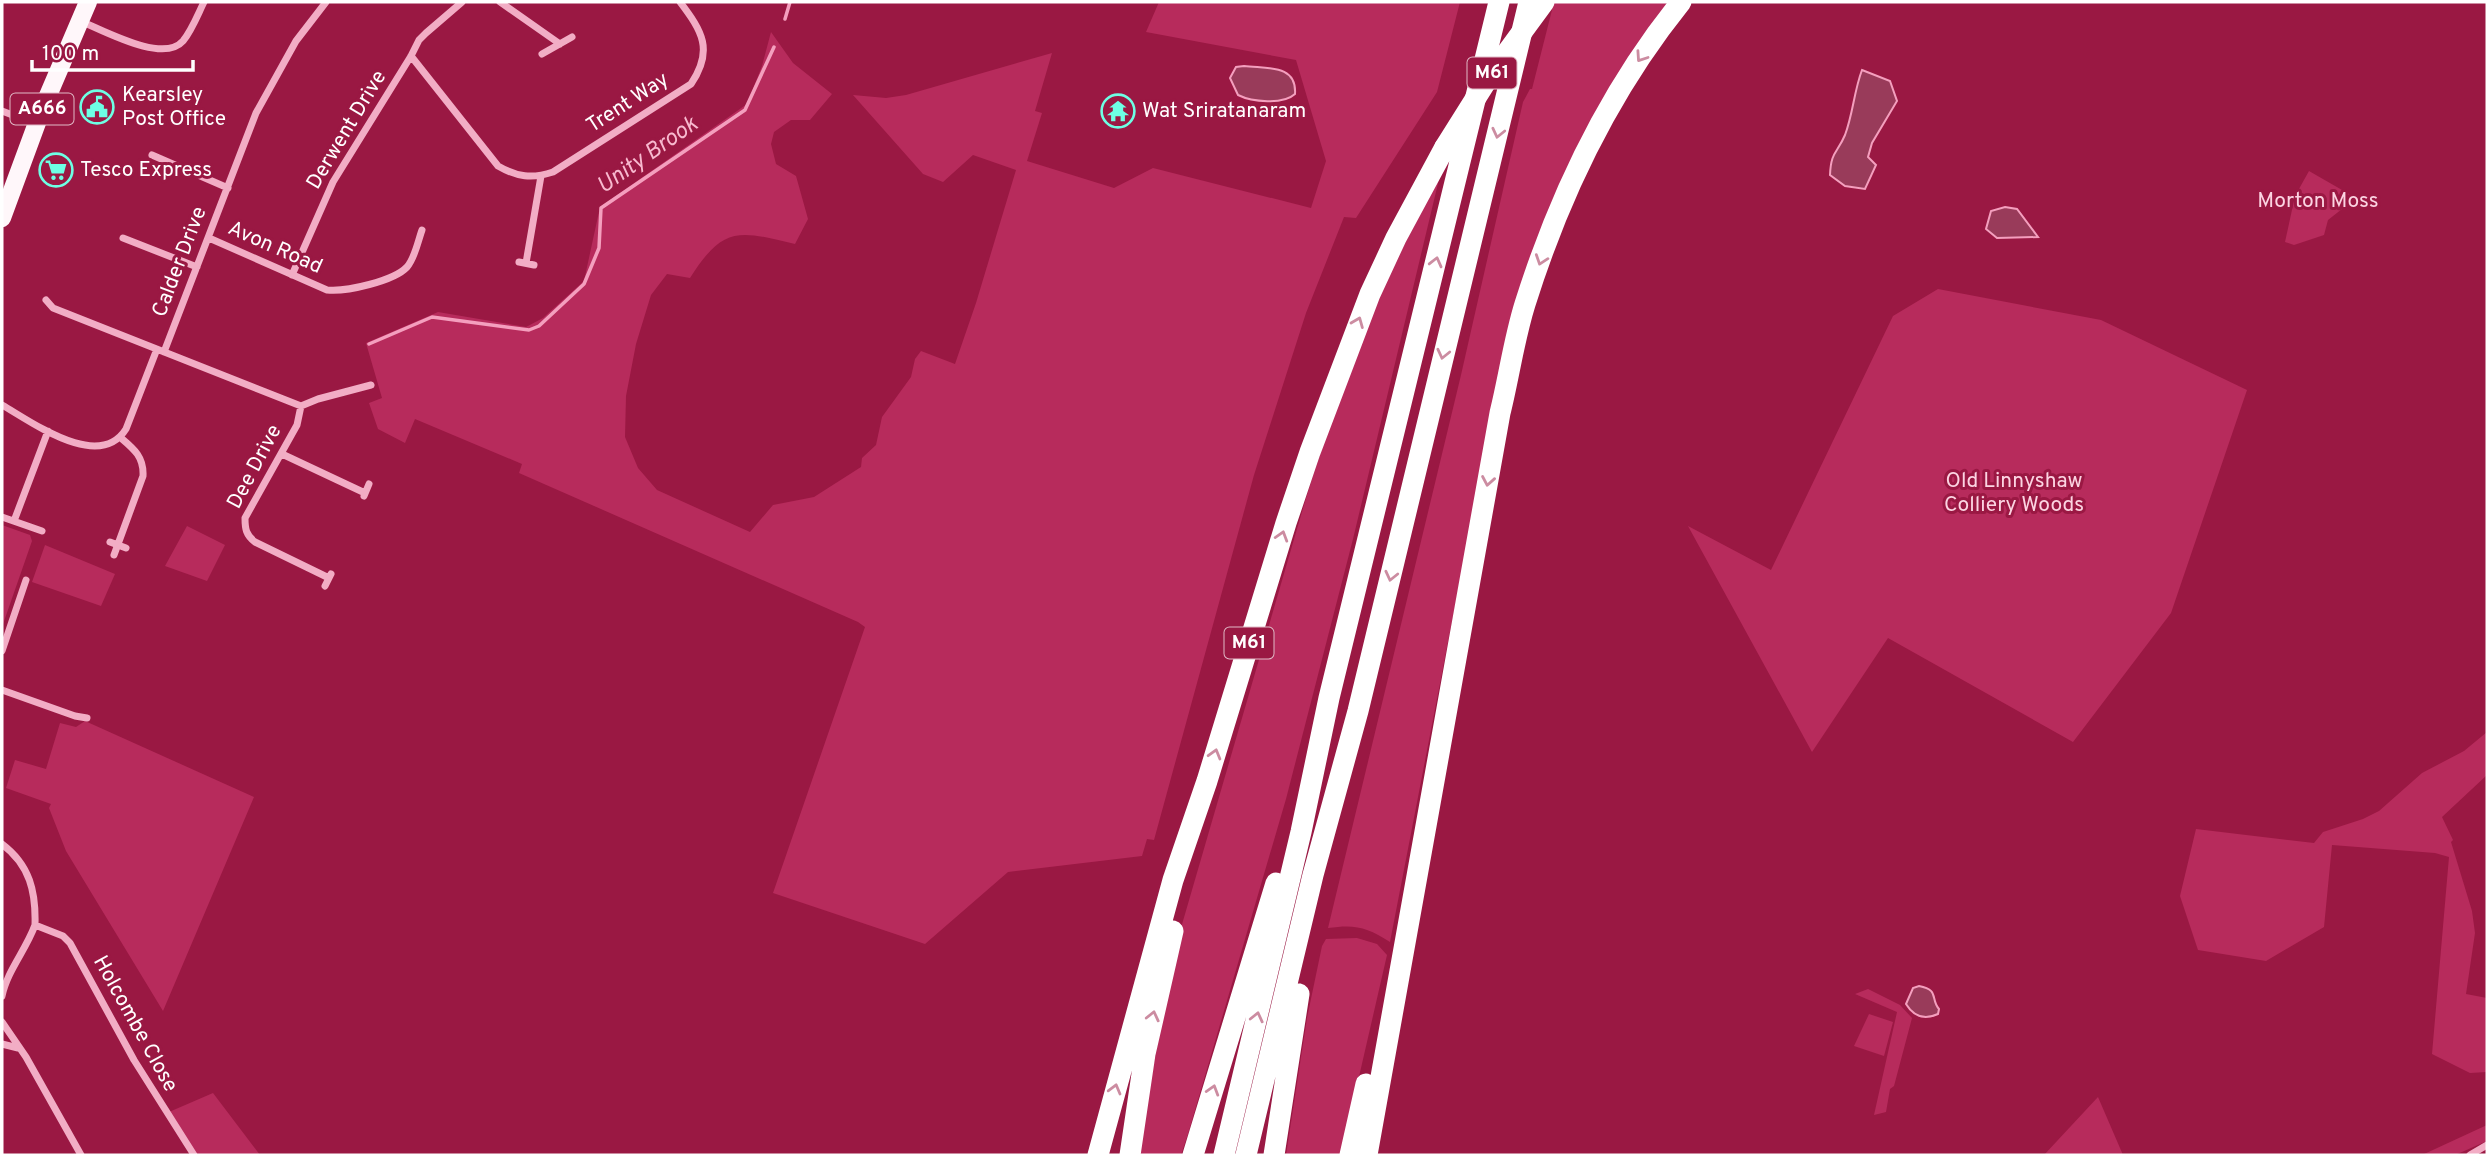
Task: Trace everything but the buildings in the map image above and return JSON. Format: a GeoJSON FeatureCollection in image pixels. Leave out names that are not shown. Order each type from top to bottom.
{"type":"FeatureCollection","features":[{"type":"Feature","properties":{"kind":"highway","name":"M61"},"geometry":{"type":"LineString","coordinates":[[1224,1155],[1301,832],[1329,698],[1499,2]]}},
{"type":"Feature","properties":{"kind":"highway","name":"M61"},"geometry":{"type":"LineString","coordinates":[[1274,1155],[1295,1013],[1359,711],[1529,2]]}},
{"type":"Feature","properties":{"kind":"highway","name":"M61"},"geometry":{"type":"LineString","coordinates":[[1098,1155],[1170,893],[1286,523],[1331,391],[1370,293],[1412,205],[1489,77],[1544,2]]}},
{"type":"Feature","properties":{"kind":"highway"},"geometry":{"type":"LineString","coordinates":[[1367,1155],[1500,413],[1525,306],[1558,212],[1607,111],[1642,55],[1681,2]]}},
{"type":"Feature","properties":{"kind":"highway","name":"M61"},"geometry":{"type":"LineString","coordinates":[[1193,1155],[1329,698]]}},
{"type":"Feature","properties":{"kind":"highway"},"geometry":{"type":"LineString","coordinates":[[1350,1155],[1448,705]]}},
{"type":"Feature","properties":{"kind":"highway","name":"M61"},"geometry":{"type":"LineString","coordinates":[[1247,1155],[1313,875],[1359,711]]}},
{"type":"Feature","properties":{"kind":"highway","name":"M61"},"geometry":{"type":"LineString","coordinates":[[1130,1155],[1144,1054],[1207,781]]}},
{"type":"Feature","properties":{"kind":"main road","name":"A666"},"geometry":{"type":"LineString","coordinates":[[2,218],[36,124],[88,2]]}},
{"type":"Feature","properties":{"kind":"street"},"geometry":{"type":"LineString","coordinates":[[79,20],[148,48],[167,49],[183,41],[204,2]]}},
{"type":"Feature","properties":{"kind":"street","name":"Calder Drive"},"geometry":{"type":"LineString","coordinates":[[121,438],[197,267],[256,113],[296,41],[326,2]]}},
{"type":"Feature","properties":{"kind":"street","name":"Derwent Drive"},"geometry":{"type":"LineString","coordinates":[[292,275],[333,182],[419,40],[462,2]]}},
{"type":"Feature","properties":{"kind":"street"},"geometry":{"type":"LineString","coordinates":[[500,2],[561,44]]}},
{"type":"Feature","properties":{"kind":"street","name":"Trent Way"},"geometry":{"type":"LineString","coordinates":[[541,176],[553,172],[691,84],[702,62],[703,37],[697,24],[680,2]]}},
{"type":"Feature","properties":{"kind":"street"},"geometry":{"type":"LineString","coordinates":[[542,54],[572,37]]}},
{"type":"Feature","properties":{"kind":"street"},"geometry":{"type":"LineString","coordinates":[[411,57],[498,166],[527,177],[541,176],[526,263]]}},
{"type":"Feature","properties":{"kind":"street"},"geometry":{"type":"LineString","coordinates":[[2,111],[36,124]]}},
{"type":"Feature","properties":{"kind":"street"},"geometry":{"type":"LineString","coordinates":[[152,155],[228,188]]}},
{"type":"Feature","properties":{"kind":"street","name":"Avon Road"},"geometry":{"type":"LineString","coordinates":[[209,238],[327,290],[341,291],[357,289],[399,273],[408,266],[422,230]]}},
{"type":"Feature","properties":{"kind":"street"},"geometry":{"type":"LineString","coordinates":[[123,238],[197,267]]}},
{"type":"Feature","properties":{"kind":"street"},"geometry":{"type":"LineString","coordinates":[[46,300],[53,308],[160,350],[237,376],[301,406],[371,383],[374,396]]}},
{"type":"Feature","properties":{"kind":"street"},"geometry":{"type":"LineString","coordinates":[[2,405],[48,431],[84,446],[97,447],[121,438],[141,457],[143,476],[114,555]]}},
{"type":"Feature","properties":{"kind":"street","name":"Dee Drive"},"geometry":{"type":"LineString","coordinates":[[301,406],[297,425],[245,518],[245,527],[254,542],[328,579]]}},
{"type":"Feature","properties":{"kind":"street"},"geometry":{"type":"LineString","coordinates":[[14,522],[48,431]]}},
{"type":"Feature","properties":{"kind":"street"},"geometry":{"type":"LineString","coordinates":[[282,454],[364,495],[369,484]]}},
{"type":"Feature","properties":{"kind":"street"},"geometry":{"type":"LineString","coordinates":[[2,517],[42,531]]}},
{"type":"Feature","properties":{"kind":"street"},"geometry":{"type":"LineString","coordinates":[[2,651],[26,580]]}},
{"type":"Feature","properties":{"kind":"street"},"geometry":{"type":"LineString","coordinates":[[2,690],[87,718]]}},
{"type":"Feature","properties":{"kind":"street"},"geometry":{"type":"LineString","coordinates":[[2,844],[22,864],[29,878],[34,895],[35,925],[27,946],[8,978],[2,996]]}},
{"type":"Feature","properties":{"kind":"street","name":"Holcombe Close"},"geometry":{"type":"LineString","coordinates":[[35,925],[62,936],[70,943],[134,1060],[194,1155]]}},
{"type":"Feature","properties":{"kind":"street"},"geometry":{"type":"LineString","coordinates":[[2,1022],[81,1155]]}},
{"type":"Feature","properties":{"kind":"street"},"geometry":{"type":"LineString","coordinates":[[2,1044],[19,1048]]}},
{"type":"Feature","properties":{"kind":"street"},"geometry":{"type":"LineString","coordinates":[[2470,1155],[2487,1146]]}},
{"type":"Feature","properties":{"kind":"green space"},"geometry":{"type":"Polygon","coordinates":[[[1159,2],[1460,2],[1437,92],[1356,218],[1344,217],[1306,313],[1254,475],[1154,840],[1147,839],[1142,856],[1008,872],[925,944],[773,893],[865,627],[519,473],[522,464],[415,419],[405,443],[378,429],[369,403],[382,398],[366,343],[438,312],[526,327],[543,318],[584,281],[600,207],[747,104],[762,66],[771,32],[793,63],[832,94],[810,120],[791,120],[774,132],[771,144],[776,164],[796,176],[808,219],[795,244],[759,236],[734,236],[712,249],[690,278],[667,274],[651,295],[636,344],[626,396],[625,437],[638,468],[657,490],[750,532],[773,505],[814,497],[861,467],[862,458],[876,445],[882,417],[911,377],[915,359],[921,351],[955,364],[1016,170],[973,155],[943,182],[923,174],[853,95],[886,98],[906,95],[1052,53],[1035,111],[1042,113],[1027,161],[1114,188],[1153,168],[1311,208],[1326,161],[1296,60],[1146,32],[1159,2]]]}},
{"type":"Feature","properties":{"kind":"green space"},"geometry":{"type":"Polygon","coordinates":[[[1554,2],[1673,2],[1583,141],[1487,440],[1390,942],[1361,928],[1328,928],[1461,375],[1523,102],[1532,89],[1554,2]]]}},
{"type":"Feature","properties":{"kind":"green space","name":"Morton Moss"},"geometry":{"type":"Polygon","coordinates":[[[2309,171],[2356,198],[2328,220],[2324,235],[2294,245],[2285,242],[2295,196],[2309,171]]]}},
{"type":"Feature","properties":{"kind":"green space"},"geometry":{"type":"Polygon","coordinates":[[[1440,175],[1353,539],[1286,799],[1188,1134],[1181,1155],[1137,1155],[1176,945],[1306,498],[1341,388],[1371,309],[1440,175]]]}},
{"type":"Feature","properties":{"kind":"green space","name":"Old Linnyshaw Colliery Woods"},"geometry":{"type":"Polygon","coordinates":[[[1938,289],[2101,320],[2247,390],[2171,613],[2073,742],[1888,638],[1812,752],[1688,526],[1771,570],[1893,316],[1938,289]]]}},
{"type":"Feature","properties":{"kind":"green space"},"geometry":{"type":"Polygon","coordinates":[[[2,525],[30,535],[32,541],[2,627],[2,525]]]}},
{"type":"Feature","properties":{"kind":"green space"},"geometry":{"type":"Polygon","coordinates":[[[187,526],[225,545],[207,581],[165,566],[187,526]]]}},
{"type":"Feature","properties":{"kind":"green space"},"geometry":{"type":"Polygon","coordinates":[[[45,545],[115,574],[101,606],[32,582],[45,545]]]}},
{"type":"Feature","properties":{"kind":"green space"},"geometry":{"type":"Polygon","coordinates":[[[85,721],[254,797],[163,1011],[66,851],[49,808],[51,804],[6,788],[15,760],[46,769],[60,723],[76,727],[85,721]]]}},
{"type":"Feature","properties":{"kind":"green space"},"geometry":{"type":"Polygon","coordinates":[[[2487,732],[2487,775],[2442,817],[2453,840],[2451,842],[2472,911],[2475,933],[2466,994],[2487,998],[2487,1072],[2470,1073],[2432,1054],[2449,857],[2435,853],[2332,845],[2324,927],[2266,961],[2198,950],[2180,896],[2196,829],[2314,843],[2323,832],[2379,811],[2422,773],[2464,751],[2487,732]]]}},
{"type":"Feature","properties":{"kind":"green space"},"geometry":{"type":"Polygon","coordinates":[[[1357,938],[1377,944],[1387,955],[1341,1155],[1286,1155],[1307,1018],[1322,946],[1326,939],[1357,938]]]}},
{"type":"Feature","properties":{"kind":"green space"},"geometry":{"type":"Polygon","coordinates":[[[1868,989],[1900,1005],[1912,1018],[1894,1086],[1890,1089],[1886,1112],[1874,1115],[1897,1012],[1855,994],[1868,989]]]}},
{"type":"Feature","properties":{"kind":"green space"},"geometry":{"type":"Polygon","coordinates":[[[1869,1014],[1893,1022],[1884,1056],[1854,1046],[1869,1014]]]}},
{"type":"Feature","properties":{"kind":"green space"},"geometry":{"type":"Polygon","coordinates":[[[213,1093],[260,1155],[197,1155],[169,1112],[213,1093]]]}},
{"type":"Feature","properties":{"kind":"green space"},"geometry":{"type":"Polygon","coordinates":[[[2098,1097],[2123,1155],[2044,1155],[2098,1097]]]}},
{"type":"Feature","properties":{"kind":"green space"},"geometry":{"type":"Polygon","coordinates":[[[2487,1125],[2487,1141],[2455,1155],[2422,1155],[2487,1125]]]}},
{"type":"Feature","properties":{"kind":"shaded area"},"geometry":{"type":"Polygon","coordinates":[[[1236,67],[1271,68],[1286,73],[1294,84],[1295,94],[1283,100],[1267,101],[1238,95],[1230,78],[1236,67]]]}},
{"type":"Feature","properties":{"kind":"shaded area"},"geometry":{"type":"Polygon","coordinates":[[[1862,70],[1890,81],[1897,101],[1872,143],[1868,157],[1876,165],[1865,189],[1845,186],[1830,175],[1833,157],[1848,127],[1862,70]]]}},
{"type":"Feature","properties":{"kind":"shaded area"},"geometry":{"type":"Polygon","coordinates":[[[2005,207],[2017,209],[2038,237],[1997,238],[1986,229],[1991,211],[2005,207]]]}},
{"type":"Feature","properties":{"kind":"shaded area"},"geometry":{"type":"Polygon","coordinates":[[[1919,986],[1932,992],[1939,1009],[1938,1014],[1920,1016],[1906,1004],[1913,988],[1919,986]]]}},
{"type":"Feature","properties":{"kind":"waterway","name":"Unity Brook"},"geometry":{"type":"LineString","coordinates":[[785,19],[790,2]]}},
{"type":"Feature","properties":{"kind":"waterway","name":"Unity Brook"},"geometry":{"type":"LineString","coordinates":[[369,344],[432,317],[529,330],[539,326],[584,284],[599,248],[601,208],[745,110],[774,47]]}},
{"type":"Feature","properties":{"kind":"place","name":"Kearsley Post Office"},"geometry":{"type":"Point","coordinates":[97,107]}},
{"type":"Feature","properties":{"kind":"place","name":"Wat Sriratanaram"},"geometry":{"type":"Point","coordinates":[1118,111]}},
{"type":"Feature","properties":{"kind":"place","name":"Tesco Express"},"geometry":{"type":"Point","coordinates":[56,170]}}]}
